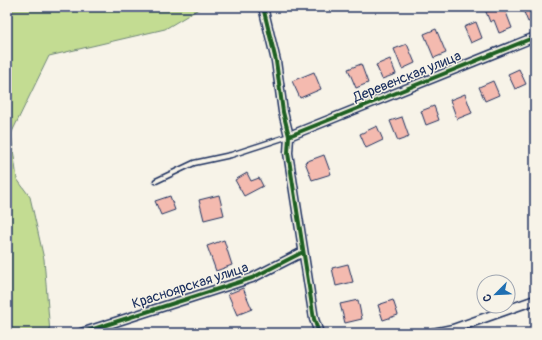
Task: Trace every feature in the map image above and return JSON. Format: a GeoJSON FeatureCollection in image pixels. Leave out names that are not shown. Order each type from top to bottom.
{"type":"FeatureCollection","features":[{"type":"Feature","properties":{"kind":"street"},"geometry":{"type":"LineString","coordinates":[[263,7],[276,61],[283,112],[289,136],[288,153],[303,252],[314,319],[319,333]]}},
{"type":"Feature","properties":{"kind":"street","name":"Деревенская улица"},"geometry":{"type":"LineString","coordinates":[[289,136],[535,37]]}},
{"type":"Feature","properties":{"kind":"street","name":"Красноярская улица"},"geometry":{"type":"LineString","coordinates":[[81,333],[252,278],[303,252]]}},
{"type":"Feature","properties":{"kind":"street"},"geometry":{"type":"LineString","coordinates":[[433,333],[453,329],[535,300]]}},
{"type":"Feature","properties":{"kind":"lane"},"geometry":{"type":"LineString","coordinates":[[156,181],[194,163],[232,155],[289,136]]}},
{"type":"Feature","properties":{"kind":"green space"},"geometry":{"type":"Polygon","coordinates":[[[7,7],[202,7],[165,29],[49,56],[11,134],[17,179],[30,197],[44,259],[50,333],[7,333],[7,7]]]}},
{"type":"Feature","properties":{"kind":"building"},"geometry":{"type":"Polygon","coordinates":[[[484,7],[504,7],[512,28],[499,33],[494,20],[490,22],[484,7]]]}},
{"type":"Feature","properties":{"kind":"building"},"geometry":{"type":"Polygon","coordinates":[[[522,7],[535,7],[535,19],[528,22],[522,7]]]}},
{"type":"Feature","properties":{"kind":"building"},"geometry":{"type":"Polygon","coordinates":[[[476,22],[482,38],[471,43],[464,27],[476,22]]]}},
{"type":"Feature","properties":{"kind":"building"},"geometry":{"type":"Polygon","coordinates":[[[436,29],[446,53],[434,58],[424,34],[436,29]]]}},
{"type":"Feature","properties":{"kind":"building"},"geometry":{"type":"Polygon","coordinates":[[[407,44],[415,63],[402,69],[394,49],[407,44]]]}},
{"type":"Feature","properties":{"kind":"building"},"geometry":{"type":"Polygon","coordinates":[[[390,59],[396,74],[382,79],[376,65],[390,59]]]}},
{"type":"Feature","properties":{"kind":"building"},"geometry":{"type":"Polygon","coordinates":[[[361,64],[368,83],[356,88],[348,69],[361,64]]]}},
{"type":"Feature","properties":{"kind":"building"},"geometry":{"type":"Polygon","coordinates":[[[519,69],[526,84],[515,89],[508,74],[519,69]]]}},
{"type":"Feature","properties":{"kind":"building"},"geometry":{"type":"Polygon","coordinates":[[[314,72],[321,89],[300,98],[292,81],[314,72]]]}},
{"type":"Feature","properties":{"kind":"building"},"geometry":{"type":"Polygon","coordinates":[[[493,81],[499,95],[485,101],[479,87],[493,81]]]}},
{"type":"Feature","properties":{"kind":"building"},"geometry":{"type":"Polygon","coordinates":[[[465,94],[472,113],[457,119],[450,100],[465,94]]]}},
{"type":"Feature","properties":{"kind":"building"},"geometry":{"type":"Polygon","coordinates":[[[434,106],[439,120],[426,125],[421,111],[434,106]]]}},
{"type":"Feature","properties":{"kind":"building"},"geometry":{"type":"Polygon","coordinates":[[[402,117],[409,137],[398,141],[390,121],[402,117]]]}},
{"type":"Feature","properties":{"kind":"building"},"geometry":{"type":"Polygon","coordinates":[[[377,126],[383,140],[366,148],[360,134],[377,126]]]}},
{"type":"Feature","properties":{"kind":"building"},"geometry":{"type":"Polygon","coordinates":[[[324,155],[331,174],[312,180],[305,162],[324,155]]]}},
{"type":"Feature","properties":{"kind":"building"},"geometry":{"type":"Polygon","coordinates":[[[247,173],[251,181],[259,178],[263,186],[244,196],[235,180],[247,173]]]}},
{"type":"Feature","properties":{"kind":"building"},"geometry":{"type":"Polygon","coordinates":[[[219,195],[224,215],[204,220],[199,200],[219,195]]]}},
{"type":"Feature","properties":{"kind":"building"},"geometry":{"type":"Polygon","coordinates":[[[170,196],[175,210],[161,215],[155,201],[170,196]]]}},
{"type":"Feature","properties":{"kind":"building"},"geometry":{"type":"Polygon","coordinates":[[[224,240],[232,265],[216,271],[207,246],[224,240]]]}},
{"type":"Feature","properties":{"kind":"building"},"geometry":{"type":"Polygon","coordinates":[[[348,264],[353,282],[336,286],[332,268],[348,264]]]}},
{"type":"Feature","properties":{"kind":"building"},"geometry":{"type":"Polygon","coordinates":[[[243,288],[252,309],[237,315],[228,294],[243,288]]]}},
{"type":"Feature","properties":{"kind":"building"},"geometry":{"type":"Polygon","coordinates":[[[358,300],[362,319],[345,323],[340,304],[358,300]]]}},
{"type":"Feature","properties":{"kind":"building"},"geometry":{"type":"Polygon","coordinates":[[[393,300],[398,315],[383,320],[378,305],[393,300]]]}},
{"type":"Feature","properties":{"kind":"cycle path"},"geometry":{"type":"LineString","coordinates":[[263,7],[276,61],[283,112],[289,136],[288,153],[314,319],[319,333]]}},
{"type":"Feature","properties":{"kind":"cycle path"},"geometry":{"type":"LineString","coordinates":[[289,136],[535,37]]}},
{"type":"Feature","properties":{"kind":"cycle path"},"geometry":{"type":"LineString","coordinates":[[81,333],[252,278],[303,252]]}}]}
